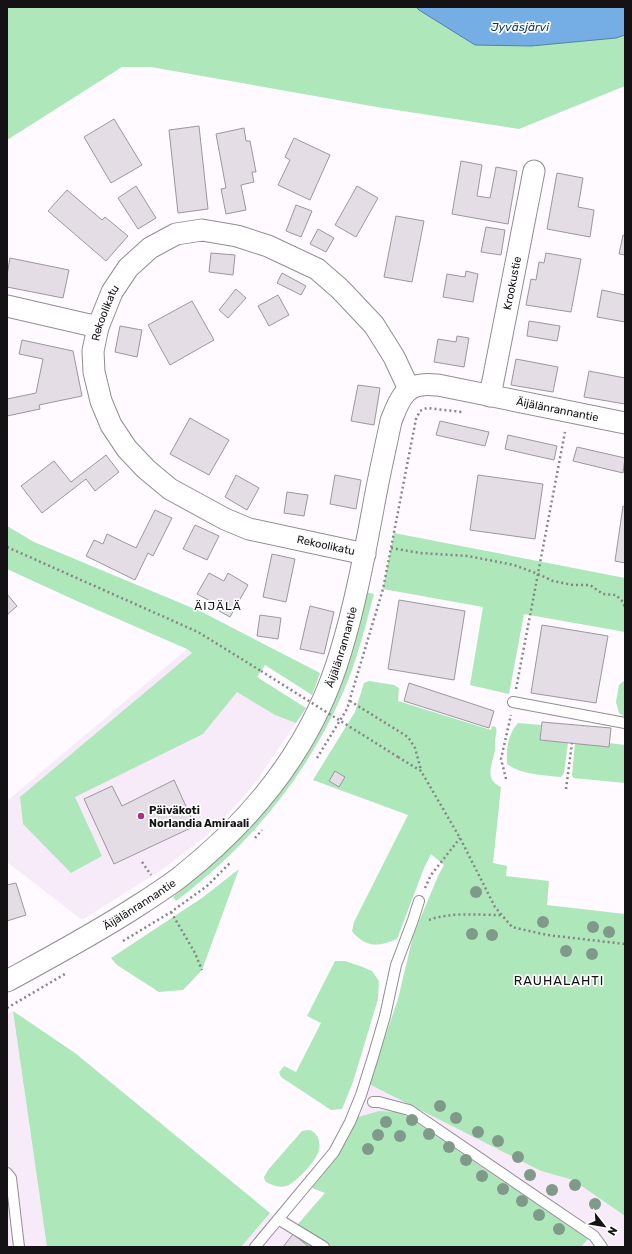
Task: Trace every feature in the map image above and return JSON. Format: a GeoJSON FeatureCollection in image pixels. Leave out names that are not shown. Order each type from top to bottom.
{"type":"FeatureCollection","features":[{"type":"Feature","properties":{"kind":"street","name":"Krookustie"},"geometry":{"type":"LineString","coordinates":[[490,396],[534,171]]}},
{"type":"Feature","properties":{"kind":"street","name":"Rekoolikatu"},"geometry":{"type":"LineString","coordinates":[[365,554],[249,529],[225,520],[170,488],[146,469],[127,449],[111,425],[100,401],[94,372],[93,351],[98,327],[112,292],[128,268],[150,248],[176,234],[202,230],[237,236],[268,246],[317,269],[340,289],[374,325],[394,357],[409,388]]}},
{"type":"Feature","properties":{"kind":"street"},"geometry":{"type":"LineString","coordinates":[[7,306],[98,327]]}},
{"type":"Feature","properties":{"kind":"street","name":"Äijälänrannantie"},"geometry":{"type":"LineString","coordinates":[[7,982],[113,922],[180,877],[235,829],[260,801],[286,766],[308,731],[326,694],[342,651],[365,554],[391,421],[398,404],[409,388],[421,385],[438,385],[625,423]]}},
{"type":"Feature","properties":{"kind":"lane"},"geometry":{"type":"LineString","coordinates":[[514,702],[625,723]]}},
{"type":"Feature","properties":{"kind":"lane"},"geometry":{"type":"LineString","coordinates":[[255,1247],[334,1152],[350,1122],[361,1095],[373,1057],[385,1016],[396,965],[419,901]]}},
{"type":"Feature","properties":{"kind":"lane"},"geometry":{"type":"LineString","coordinates":[[373,1102],[379,1102],[409,1110],[594,1236],[602,1247]]}},
{"type":"Feature","properties":{"kind":"lane"},"geometry":{"type":"LineString","coordinates":[[7,1172],[11,1178],[19,1247]]}},
{"type":"Feature","properties":{"kind":"lane"},"geometry":{"type":"LineString","coordinates":[[278,1219],[324,1247]]}},
{"type":"Feature","properties":{"kind":"path"},"geometry":{"type":"LineString","coordinates":[[506,779],[501,759],[514,702],[565,432]]}},
{"type":"Feature","properties":{"kind":"path"},"geometry":{"type":"LineString","coordinates":[[7,547],[198,632],[421,771]]}},
{"type":"Feature","properties":{"kind":"path"},"geometry":{"type":"LineString","coordinates":[[391,548],[420,553],[490,559],[514,565],[538,574],[553,582],[573,585],[590,585],[603,594],[616,595],[625,607]]}},
{"type":"Feature","properties":{"kind":"path"},"geometry":{"type":"LineString","coordinates":[[350,701],[408,737],[415,748],[421,771],[460,838],[496,907],[512,927],[547,935],[625,944]]}},
{"type":"Feature","properties":{"kind":"path"},"geometry":{"type":"LineString","coordinates":[[566,789],[572,743]]}},
{"type":"Feature","properties":{"kind":"path"},"geometry":{"type":"LineString","coordinates":[[419,901],[430,875],[460,838]]}},
{"type":"Feature","properties":{"kind":"path"},"geometry":{"type":"LineString","coordinates":[[161,891],[171,912],[195,953],[202,970]]}},
{"type":"Feature","properties":{"kind":"path"},"geometry":{"type":"LineString","coordinates":[[410,928],[435,917],[502,915]]}},
{"type":"Feature","properties":{"kind":"shaded area"},"geometry":{"type":"Polygon","coordinates":[[[187,649],[275,715],[296,723],[257,780],[239,802],[205,837],[160,871],[82,920],[7,862],[7,801],[187,649]]]}},
{"type":"Feature","properties":{"kind":"shaded area"},"geometry":{"type":"Polygon","coordinates":[[[13,1011],[47,1247],[7,1247],[7,1014],[13,1011]]]}},
{"type":"Feature","properties":{"kind":"shaded area"},"geometry":{"type":"Polygon","coordinates":[[[376,1062],[541,1171],[573,1180],[625,1216],[625,1247],[241,1247],[270,1213],[291,1232],[325,1193],[312,1188],[334,1161],[355,1118],[376,1062]]]}},
{"type":"Feature","properties":{"kind":"green space"},"geometry":{"type":"Polygon","coordinates":[[[7,7],[625,7],[625,86],[519,129],[377,107],[151,67],[122,67],[7,140],[7,7]]]}},
{"type":"Feature","properties":{"kind":"green space"},"geometry":{"type":"Polygon","coordinates":[[[7,526],[34,542],[202,612],[320,673],[312,695],[265,665],[257,677],[306,708],[296,723],[275,715],[237,692],[203,734],[75,797],[102,856],[71,873],[23,824],[20,797],[192,653],[187,649],[7,569],[7,526]]]}},
{"type":"Feature","properties":{"kind":"green space"},"geometry":{"type":"Polygon","coordinates":[[[394,533],[625,578],[625,632],[524,614],[509,694],[470,685],[483,607],[383,589],[394,533]]]}},
{"type":"Feature","properties":{"kind":"green space"},"geometry":{"type":"Polygon","coordinates":[[[366,592],[374,594],[352,670],[338,704],[321,737],[302,768],[281,798],[232,853],[205,878],[176,901],[173,897],[207,868],[265,807],[366,592]]]}},
{"type":"Feature","properties":{"kind":"green space"},"geometry":{"type":"Polygon","coordinates":[[[625,680],[625,717],[619,713],[616,702],[619,685],[625,680]]]}},
{"type":"Feature","properties":{"kind":"green space"},"geometry":{"type":"Polygon","coordinates":[[[369,681],[394,685],[399,688],[398,701],[491,730],[492,726],[496,727],[495,750],[490,770],[492,780],[495,784],[501,787],[493,863],[507,866],[506,876],[549,881],[547,905],[625,914],[625,1216],[573,1180],[541,1171],[369,1084],[398,999],[413,936],[444,865],[431,854],[424,868],[397,939],[384,944],[367,943],[357,937],[352,931],[354,922],[408,815],[313,780],[355,712],[364,683],[369,681]]]}},
{"type":"Feature","properties":{"kind":"green space"},"geometry":{"type":"Polygon","coordinates":[[[518,723],[541,725],[540,740],[568,743],[564,773],[561,777],[526,772],[513,768],[507,764],[508,742],[518,723]]]}},
{"type":"Feature","properties":{"kind":"green space"},"geometry":{"type":"Polygon","coordinates":[[[575,743],[609,747],[609,743],[625,745],[625,783],[573,778],[575,743]]]}},
{"type":"Feature","properties":{"kind":"green space"},"geometry":{"type":"Polygon","coordinates":[[[239,869],[202,970],[183,990],[159,992],[117,965],[111,958],[202,898],[239,869]]]}},
{"type":"Feature","properties":{"kind":"green space"},"geometry":{"type":"Polygon","coordinates":[[[335,961],[345,961],[372,971],[379,981],[378,999],[353,1082],[342,1109],[331,1110],[281,1077],[279,1072],[284,1066],[296,1072],[321,1023],[307,1016],[335,961]]]}},
{"type":"Feature","properties":{"kind":"green space"},"geometry":{"type":"Polygon","coordinates":[[[13,1011],[75,1053],[270,1213],[241,1247],[47,1247],[13,1011]]]}},
{"type":"Feature","properties":{"kind":"green space"},"geometry":{"type":"Polygon","coordinates":[[[379,1111],[399,1112],[408,1117],[588,1239],[581,1247],[309,1247],[291,1232],[325,1193],[312,1188],[334,1161],[355,1118],[379,1111]]]}},
{"type":"Feature","properties":{"kind":"green space"},"geometry":{"type":"Polygon","coordinates":[[[309,1130],[316,1135],[319,1140],[319,1150],[314,1160],[305,1171],[295,1181],[286,1186],[275,1186],[265,1181],[264,1177],[268,1170],[302,1131],[309,1130]]]}},
{"type":"Feature","properties":{"kind":"water","name":"Jyväsjärvi"},"geometry":{"type":"Polygon","coordinates":[[[416,7],[625,7],[625,35],[616,38],[531,46],[475,45],[416,7]]]}},
{"type":"Feature","properties":{"kind":"building"},"geometry":{"type":"Polygon","coordinates":[[[114,119],[142,165],[111,183],[84,137],[114,119]]]}},
{"type":"Feature","properties":{"kind":"building"},"geometry":{"type":"Polygon","coordinates":[[[199,126],[208,209],[178,213],[169,130],[199,126]]]}},
{"type":"Feature","properties":{"kind":"building"},"geometry":{"type":"Polygon","coordinates":[[[244,128],[246,141],[250,141],[256,172],[252,172],[254,182],[241,185],[246,210],[226,214],[221,189],[226,188],[216,134],[244,128]]]}},
{"type":"Feature","properties":{"kind":"building"},"geometry":{"type":"Polygon","coordinates":[[[294,138],[330,155],[310,200],[278,185],[290,160],[285,157],[294,138]]]}},
{"type":"Feature","properties":{"kind":"building"},"geometry":{"type":"Polygon","coordinates":[[[461,161],[482,165],[477,196],[490,198],[496,167],[517,171],[508,224],[452,214],[461,161]]]}},
{"type":"Feature","properties":{"kind":"building"},"geometry":{"type":"Polygon","coordinates":[[[557,173],[583,178],[578,207],[594,210],[590,237],[547,229],[557,173]]]}},
{"type":"Feature","properties":{"kind":"building"},"geometry":{"type":"Polygon","coordinates":[[[136,186],[156,218],[138,229],[118,198],[136,186]]]}},
{"type":"Feature","properties":{"kind":"building"},"geometry":{"type":"Polygon","coordinates":[[[357,186],[378,198],[356,237],[335,225],[357,186]]]}},
{"type":"Feature","properties":{"kind":"building"},"geometry":{"type":"Polygon","coordinates":[[[67,190],[102,220],[105,217],[128,236],[106,261],[48,211],[67,190]]]}},
{"type":"Feature","properties":{"kind":"building"},"geometry":{"type":"Polygon","coordinates":[[[296,205],[312,211],[301,237],[286,231],[296,205]]]}},
{"type":"Feature","properties":{"kind":"building"},"geometry":{"type":"Polygon","coordinates":[[[396,216],[424,221],[412,282],[384,277],[396,216]]]}},
{"type":"Feature","properties":{"kind":"building"},"geometry":{"type":"Polygon","coordinates":[[[486,227],[505,230],[501,255],[481,252],[486,227]]]}},
{"type":"Feature","properties":{"kind":"building"},"geometry":{"type":"Polygon","coordinates":[[[318,229],[334,238],[326,252],[310,244],[318,229]]]}},
{"type":"Feature","properties":{"kind":"building"},"geometry":{"type":"Polygon","coordinates":[[[623,235],[625,236],[625,255],[619,254],[623,235]]]}},
{"type":"Feature","properties":{"kind":"building"},"geometry":{"type":"Polygon","coordinates":[[[211,253],[235,255],[233,275],[209,272],[211,253]]]}},
{"type":"Feature","properties":{"kind":"building"},"geometry":{"type":"Polygon","coordinates":[[[546,253],[581,259],[571,312],[526,305],[531,279],[536,280],[539,262],[544,263],[546,253]]]}},
{"type":"Feature","properties":{"kind":"building"},"geometry":{"type":"Polygon","coordinates":[[[10,258],[69,270],[63,298],[7,287],[7,275],[10,258]]]}},
{"type":"Feature","properties":{"kind":"building"},"geometry":{"type":"Polygon","coordinates":[[[466,271],[478,274],[473,302],[443,297],[447,274],[465,277],[466,271]]]}},
{"type":"Feature","properties":{"kind":"building"},"geometry":{"type":"Polygon","coordinates":[[[282,273],[306,286],[301,295],[277,283],[282,273]]]}},
{"type":"Feature","properties":{"kind":"building"},"geometry":{"type":"Polygon","coordinates":[[[236,289],[246,298],[228,318],[219,310],[236,289]]]}},
{"type":"Feature","properties":{"kind":"building"},"geometry":{"type":"Polygon","coordinates":[[[602,290],[625,295],[625,322],[597,317],[602,290]]]}},
{"type":"Feature","properties":{"kind":"building"},"geometry":{"type":"Polygon","coordinates":[[[278,295],[289,315],[269,326],[258,306],[278,295]]]}},
{"type":"Feature","properties":{"kind":"building"},"geometry":{"type":"Polygon","coordinates":[[[192,301],[214,340],[170,365],[148,325],[192,301]]]}},
{"type":"Feature","properties":{"kind":"building"},"geometry":{"type":"Polygon","coordinates":[[[529,321],[560,326],[557,341],[527,336],[529,321]]]}},
{"type":"Feature","properties":{"kind":"building"},"geometry":{"type":"Polygon","coordinates":[[[120,326],[142,330],[137,357],[115,352],[120,326]]]}},
{"type":"Feature","properties":{"kind":"building"},"geometry":{"type":"Polygon","coordinates":[[[457,336],[469,338],[464,367],[434,362],[438,339],[456,342],[457,336]]]}},
{"type":"Feature","properties":{"kind":"building"},"geometry":{"type":"Polygon","coordinates":[[[22,340],[73,351],[82,396],[39,405],[40,409],[7,416],[7,399],[36,393],[43,359],[19,354],[22,340]]]}},
{"type":"Feature","properties":{"kind":"building"},"geometry":{"type":"Polygon","coordinates":[[[516,359],[558,367],[553,392],[511,385],[516,359]]]}},
{"type":"Feature","properties":{"kind":"building"},"geometry":{"type":"Polygon","coordinates":[[[589,371],[625,378],[625,404],[584,397],[589,371]]]}},
{"type":"Feature","properties":{"kind":"building"},"geometry":{"type":"Polygon","coordinates":[[[358,385],[380,388],[374,425],[351,421],[358,385]]]}},
{"type":"Feature","properties":{"kind":"building"},"geometry":{"type":"Polygon","coordinates":[[[190,418],[229,440],[209,475],[170,454],[190,418]]]}},
{"type":"Feature","properties":{"kind":"building"},"geometry":{"type":"Polygon","coordinates":[[[440,421],[489,432],[485,446],[436,435],[440,421]]]}},
{"type":"Feature","properties":{"kind":"building"},"geometry":{"type":"Polygon","coordinates":[[[508,435],[557,446],[554,460],[505,449],[508,435]]]}},
{"type":"Feature","properties":{"kind":"building"},"geometry":{"type":"Polygon","coordinates":[[[577,447],[625,458],[623,473],[573,461],[577,447]]]}},
{"type":"Feature","properties":{"kind":"building"},"geometry":{"type":"Polygon","coordinates":[[[106,455],[119,472],[95,491],[86,479],[42,513],[21,486],[54,461],[71,482],[106,455]]]}},
{"type":"Feature","properties":{"kind":"building"},"geometry":{"type":"Polygon","coordinates":[[[236,475],[259,488],[247,510],[225,497],[236,475]]]}},
{"type":"Feature","properties":{"kind":"building"},"geometry":{"type":"Polygon","coordinates":[[[335,475],[361,480],[356,509],[330,504],[335,475]]]}},
{"type":"Feature","properties":{"kind":"building"},"geometry":{"type":"Polygon","coordinates":[[[478,475],[543,484],[535,539],[470,530],[478,475]]]}},
{"type":"Feature","properties":{"kind":"building"},"geometry":{"type":"Polygon","coordinates":[[[287,492],[308,495],[304,516],[284,513],[287,492]]]}},
{"type":"Feature","properties":{"kind":"building"},"geometry":{"type":"Polygon","coordinates":[[[623,506],[625,507],[625,563],[615,561],[623,506]]]}},
{"type":"Feature","properties":{"kind":"building"},"geometry":{"type":"Polygon","coordinates":[[[155,510],[172,518],[153,556],[148,553],[135,580],[86,556],[94,540],[103,544],[107,534],[136,548],[155,510]]]}},
{"type":"Feature","properties":{"kind":"building"},"geometry":{"type":"Polygon","coordinates":[[[195,525],[219,536],[207,560],[183,549],[195,525]]]}},
{"type":"Feature","properties":{"kind":"building"},"geometry":{"type":"Polygon","coordinates":[[[272,554],[295,559],[286,602],[263,597],[272,554]]]}},
{"type":"Feature","properties":{"kind":"building"},"geometry":{"type":"Polygon","coordinates":[[[209,573],[224,581],[228,573],[248,585],[230,617],[210,606],[212,602],[197,594],[209,573]]]}},
{"type":"Feature","properties":{"kind":"building"},"geometry":{"type":"Polygon","coordinates":[[[7,594],[17,606],[7,615],[7,594]]]}},
{"type":"Feature","properties":{"kind":"building"},"geometry":{"type":"Polygon","coordinates":[[[399,600],[465,611],[454,680],[388,669],[399,600]]]}},
{"type":"Feature","properties":{"kind":"building"},"geometry":{"type":"Polygon","coordinates":[[[310,606],[334,612],[324,654],[300,649],[310,606]]]}},
{"type":"Feature","properties":{"kind":"building"},"geometry":{"type":"Polygon","coordinates":[[[260,615],[281,618],[278,639],[257,636],[260,615]]]}},
{"type":"Feature","properties":{"kind":"building"},"geometry":{"type":"Polygon","coordinates":[[[542,625],[608,636],[596,703],[531,693],[542,625]]]}},
{"type":"Feature","properties":{"kind":"building"},"geometry":{"type":"Polygon","coordinates":[[[409,683],[494,711],[489,728],[404,701],[409,683]]]}},
{"type":"Feature","properties":{"kind":"building"},"geometry":{"type":"Polygon","coordinates":[[[542,722],[611,728],[609,747],[540,740],[542,722]]]}},
{"type":"Feature","properties":{"kind":"building"},"geometry":{"type":"Polygon","coordinates":[[[335,771],[345,777],[339,787],[329,781],[335,771]]]}},
{"type":"Feature","properties":{"kind":"building","name":"Päiväkoti Norlandia Amiraali"},"geometry":{"type":"Polygon","coordinates":[[[174,780],[195,826],[114,864],[84,799],[112,786],[122,806],[174,780]]]}},
{"type":"Feature","properties":{"kind":"building"},"geometry":{"type":"Polygon","coordinates":[[[16,883],[26,915],[7,921],[7,885],[16,883]]]}},
{"type":"Feature","properties":{"kind":"building"},"geometry":{"type":"Polygon","coordinates":[[[293,1234],[309,1247],[283,1247],[293,1234]]]}},
{"type":"Feature","properties":{"kind":"place","name":"Päiväkoti Norlandia Amiraali"},"geometry":{"type":"Point","coordinates":[141,816]}},
{"type":"Feature","properties":{"kind":"district","name":"ÄIJÄLÄ"},"geometry":{"type":"Point","coordinates":[218,606]}},
{"type":"Feature","properties":{"kind":"district","name":"RAUHALAHTI"},"geometry":{"type":"Point","coordinates":[559,980]}}]}
